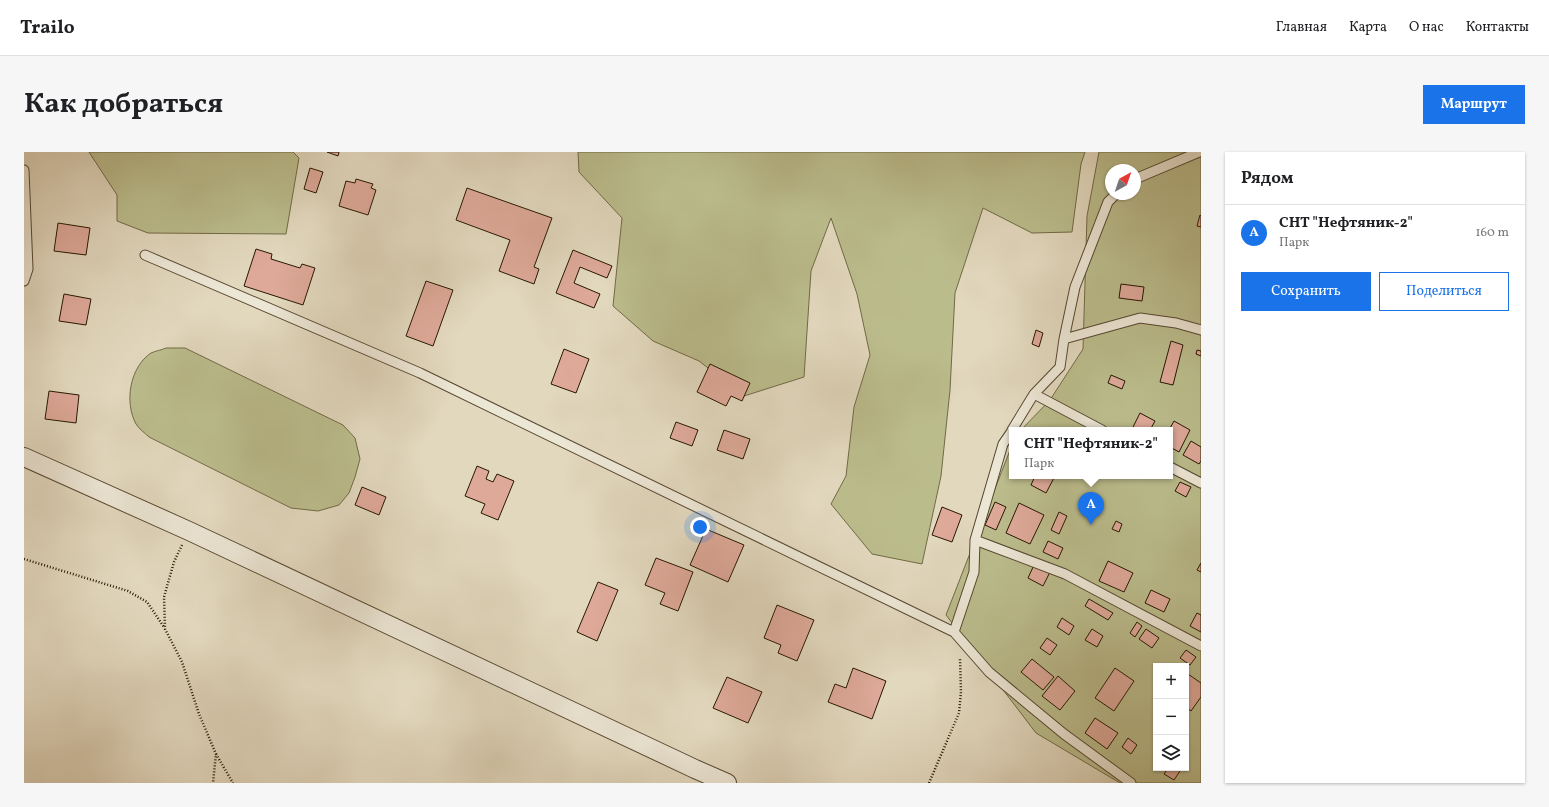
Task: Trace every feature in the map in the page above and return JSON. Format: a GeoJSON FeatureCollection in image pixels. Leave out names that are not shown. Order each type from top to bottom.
{"type":"FeatureCollection","features":[{"type":"Feature","properties":{"kind":"street"},"geometry":{"type":"LineString","coordinates":[[24,457],[189,531],[727,783]]}},
{"type":"Feature","properties":{"kind":"lane"},"geometry":{"type":"LineString","coordinates":[[1141,176],[1199,152]]}},
{"type":"Feature","properties":{"kind":"lane"},"geometry":{"type":"LineString","coordinates":[[24,170],[28,269],[24,281]]}},
{"type":"Feature","properties":{"kind":"lane"},"geometry":{"type":"LineString","coordinates":[[1014,427],[1034,394],[1060,367],[1064,339],[1075,287],[1110,200]]}},
{"type":"Feature","properties":{"kind":"lane"},"geometry":{"type":"LineString","coordinates":[[145,255],[420,373],[954,632],[989,672],[1064,734],[1131,783]]}},
{"type":"Feature","properties":{"kind":"lane"},"geometry":{"type":"LineString","coordinates":[[1064,339],[1140,318],[1176,323],[1201,330]]}},
{"type":"Feature","properties":{"kind":"lane"},"geometry":{"type":"LineString","coordinates":[[1034,394],[1096,427]]}},
{"type":"Feature","properties":{"kind":"lane"},"geometry":{"type":"LineString","coordinates":[[954,632],[974,572],[975,540],[1003,444],[1009,435]]}},
{"type":"Feature","properties":{"kind":"lane"},"geometry":{"type":"LineString","coordinates":[[1173,468],[1201,483]]}},
{"type":"Feature","properties":{"kind":"lane"},"geometry":{"type":"LineString","coordinates":[[975,540],[1065,574],[1201,646]]}},
{"type":"Feature","properties":{"kind":"path"},"geometry":{"type":"LineString","coordinates":[[165,629],[164,597],[174,562],[189,531]]}},
{"type":"Feature","properties":{"kind":"path"},"geometry":{"type":"LineString","coordinates":[[24,559],[128,591],[147,602],[165,629],[182,662],[199,714],[216,754],[233,783]]}},
{"type":"Feature","properties":{"kind":"path"},"geometry":{"type":"LineString","coordinates":[[929,783],[959,714],[961,663],[954,632]]}},
{"type":"Feature","properties":{"kind":"path"},"geometry":{"type":"LineString","coordinates":[[213,783],[216,754]]}},
{"type":"Feature","properties":{"kind":"green space"},"geometry":{"type":"Polygon","coordinates":[[[89,152],[293,152],[299,158],[286,234],[148,233],[117,221],[117,195],[89,152]]]}},
{"type":"Feature","properties":{"kind":"green space"},"geometry":{"type":"Polygon","coordinates":[[[578,152],[1085,152],[1081,164],[1072,232],[1032,233],[983,208],[955,293],[950,390],[941,476],[922,564],[872,554],[831,504],[846,476],[854,407],[870,355],[857,294],[831,218],[811,271],[804,377],[744,396],[699,361],[653,341],[613,306],[622,218],[579,172],[578,152]]]}},
{"type":"Feature","properties":{"kind":"green space"},"geometry":{"type":"Polygon","coordinates":[[[1099,152],[1201,152],[1201,783],[1120,783],[1036,733],[946,615],[1009,453],[1009,479],[1173,479],[1173,427],[1024,427],[1050,400],[1083,349],[1087,216],[1099,152]]]}},
{"type":"Feature","properties":{"kind":"green space"},"geometry":{"type":"Polygon","coordinates":[[[166,348],[185,348],[343,425],[355,438],[360,459],[349,493],[339,505],[318,511],[291,508],[149,437],[142,431],[136,424],[132,415],[130,406],[131,386],[138,367],[144,359],[151,353],[166,348]]]}},
{"type":"Feature","properties":{"kind":"building"},"geometry":{"type":"Polygon","coordinates":[[[327,152],[339,152],[338,156],[327,152]]]}},
{"type":"Feature","properties":{"kind":"building"},"geometry":{"type":"Polygon","coordinates":[[[310,168],[323,172],[316,193],[304,189],[310,168]]]}},
{"type":"Feature","properties":{"kind":"building"},"geometry":{"type":"Polygon","coordinates":[[[356,179],[373,184],[371,188],[376,190],[368,215],[339,206],[346,181],[355,183],[356,179]]]}},
{"type":"Feature","properties":{"kind":"building"},"geometry":{"type":"Polygon","coordinates":[[[467,188],[552,218],[534,267],[539,269],[534,284],[499,271],[510,240],[456,220],[467,188]]]}},
{"type":"Feature","properties":{"kind":"building"},"geometry":{"type":"Polygon","coordinates":[[[1200,215],[1201,216],[1201,227],[1197,226],[1200,215]]]}},
{"type":"Feature","properties":{"kind":"building"},"geometry":{"type":"Polygon","coordinates":[[[58,223],[90,228],[86,255],[54,251],[58,223]]]}},
{"type":"Feature","properties":{"kind":"building"},"geometry":{"type":"Polygon","coordinates":[[[256,249],[272,254],[271,259],[300,268],[302,264],[315,268],[303,305],[244,286],[256,249]]]}},
{"type":"Feature","properties":{"kind":"building"},"geometry":{"type":"Polygon","coordinates":[[[573,250],[612,266],[607,278],[580,267],[574,283],[600,294],[594,308],[556,293],[573,250]]]}},
{"type":"Feature","properties":{"kind":"building"},"geometry":{"type":"Polygon","coordinates":[[[426,281],[453,290],[433,346],[406,336],[426,281]]]}},
{"type":"Feature","properties":{"kind":"building"},"geometry":{"type":"Polygon","coordinates":[[[1121,284],[1144,287],[1142,301],[1119,298],[1121,284]]]}},
{"type":"Feature","properties":{"kind":"building"},"geometry":{"type":"Polygon","coordinates":[[[64,294],[91,299],[86,325],[59,321],[64,294]]]}},
{"type":"Feature","properties":{"kind":"building"},"geometry":{"type":"Polygon","coordinates":[[[1036,330],[1043,333],[1039,347],[1032,344],[1036,330]]]}},
{"type":"Feature","properties":{"kind":"building"},"geometry":{"type":"Polygon","coordinates":[[[1171,341],[1183,345],[1173,385],[1160,382],[1171,341]]]}},
{"type":"Feature","properties":{"kind":"building"},"geometry":{"type":"Polygon","coordinates":[[[564,349],[589,359],[576,393],[551,384],[564,349]]]}},
{"type":"Feature","properties":{"kind":"building"},"geometry":{"type":"Polygon","coordinates":[[[1197,350],[1201,351],[1201,356],[1196,354],[1197,350]]]}},
{"type":"Feature","properties":{"kind":"building"},"geometry":{"type":"Polygon","coordinates":[[[710,364],[750,383],[742,401],[731,396],[726,406],[697,392],[710,364]]]}},
{"type":"Feature","properties":{"kind":"building"},"geometry":{"type":"Polygon","coordinates":[[[1111,375],[1125,381],[1122,389],[1108,383],[1111,375]]]}},
{"type":"Feature","properties":{"kind":"building"},"geometry":{"type":"Polygon","coordinates":[[[49,391],[79,395],[76,423],[45,419],[49,391]]]}},
{"type":"Feature","properties":{"kind":"building"},"geometry":{"type":"Polygon","coordinates":[[[1140,413],[1155,421],[1152,427],[1133,427],[1140,413]]]}},
{"type":"Feature","properties":{"kind":"building"},"geometry":{"type":"Polygon","coordinates":[[[1174,421],[1190,430],[1179,452],[1173,449],[1173,427],[1171,427],[1174,421]]]}},
{"type":"Feature","properties":{"kind":"building"},"geometry":{"type":"Polygon","coordinates":[[[676,422],[698,430],[692,446],[670,438],[676,422]]]}},
{"type":"Feature","properties":{"kind":"building"},"geometry":{"type":"Polygon","coordinates":[[[724,430],[750,439],[743,459],[717,450],[724,430]]]}},
{"type":"Feature","properties":{"kind":"building"},"geometry":{"type":"Polygon","coordinates":[[[1191,441],[1201,447],[1201,461],[1199,464],[1183,455],[1191,441]]]}},
{"type":"Feature","properties":{"kind":"building"},"geometry":{"type":"Polygon","coordinates":[[[477,466],[489,471],[486,479],[493,482],[497,474],[514,481],[498,520],[481,513],[485,504],[465,496],[477,466]]]}},
{"type":"Feature","properties":{"kind":"building"},"geometry":{"type":"Polygon","coordinates":[[[1034,479],[1053,479],[1046,493],[1031,485],[1034,479]]]}},
{"type":"Feature","properties":{"kind":"building"},"geometry":{"type":"Polygon","coordinates":[[[1180,482],[1191,487],[1186,497],[1175,491],[1180,482]]]}},
{"type":"Feature","properties":{"kind":"building"},"geometry":{"type":"Polygon","coordinates":[[[362,487],[386,497],[379,515],[355,505],[362,487]]]}},
{"type":"Feature","properties":{"kind":"building"},"geometry":{"type":"Polygon","coordinates":[[[995,502],[1006,507],[996,530],[985,525],[995,502]]]}},
{"type":"Feature","properties":{"kind":"building"},"geometry":{"type":"Polygon","coordinates":[[[1019,503],[1044,515],[1030,544],[1006,533],[1019,503]]]}},
{"type":"Feature","properties":{"kind":"building"},"geometry":{"type":"Polygon","coordinates":[[[942,507],[962,515],[952,542],[932,535],[942,507]]]}},
{"type":"Feature","properties":{"kind":"building"},"geometry":{"type":"Polygon","coordinates":[[[1059,512],[1067,516],[1059,534],[1051,530],[1059,512]]]}},
{"type":"Feature","properties":{"kind":"building"},"geometry":{"type":"Polygon","coordinates":[[[1116,521],[1122,524],[1119,532],[1112,529],[1116,521]]]}},
{"type":"Feature","properties":{"kind":"building"},"geometry":{"type":"Polygon","coordinates":[[[706,529],[744,545],[728,582],[690,565],[706,529]]]}},
{"type":"Feature","properties":{"kind":"building"},"geometry":{"type":"Polygon","coordinates":[[[1048,541],[1063,548],[1058,559],[1043,552],[1048,541]]]}},
{"type":"Feature","properties":{"kind":"building"},"geometry":{"type":"Polygon","coordinates":[[[656,558],[693,572],[678,611],[660,604],[665,593],[645,585],[656,558]]]}},
{"type":"Feature","properties":{"kind":"building"},"geometry":{"type":"Polygon","coordinates":[[[1108,561],[1133,573],[1124,592],[1099,581],[1108,561]]]}},
{"type":"Feature","properties":{"kind":"building"},"geometry":{"type":"Polygon","coordinates":[[[1201,563],[1201,572],[1197,570],[1201,563]]]}},
{"type":"Feature","properties":{"kind":"building"},"geometry":{"type":"Polygon","coordinates":[[[1034,565],[1050,572],[1043,586],[1028,578],[1034,565]]]}},
{"type":"Feature","properties":{"kind":"building"},"geometry":{"type":"Polygon","coordinates":[[[598,582],[618,590],[597,641],[577,632],[598,582]]]}},
{"type":"Feature","properties":{"kind":"building"},"geometry":{"type":"Polygon","coordinates":[[[1151,590],[1170,599],[1164,612],[1145,603],[1151,590]]]}},
{"type":"Feature","properties":{"kind":"building"},"geometry":{"type":"Polygon","coordinates":[[[1089,599],[1113,613],[1108,620],[1085,606],[1089,599]]]}},
{"type":"Feature","properties":{"kind":"building"},"geometry":{"type":"Polygon","coordinates":[[[777,605],[814,620],[797,661],[778,653],[781,645],[764,638],[777,605]]]}},
{"type":"Feature","properties":{"kind":"building"},"geometry":{"type":"Polygon","coordinates":[[[1197,613],[1201,615],[1201,632],[1190,626],[1197,613]]]}},
{"type":"Feature","properties":{"kind":"building"},"geometry":{"type":"Polygon","coordinates":[[[1062,618],[1074,626],[1069,635],[1057,627],[1062,618]]]}},
{"type":"Feature","properties":{"kind":"building"},"geometry":{"type":"Polygon","coordinates":[[[1137,622],[1142,626],[1135,637],[1130,633],[1137,622]]]}},
{"type":"Feature","properties":{"kind":"building"},"geometry":{"type":"Polygon","coordinates":[[[1092,629],[1103,636],[1097,647],[1085,640],[1092,629]]]}},
{"type":"Feature","properties":{"kind":"building"},"geometry":{"type":"Polygon","coordinates":[[[1146,629],[1159,638],[1152,648],[1139,639],[1146,629]]]}},
{"type":"Feature","properties":{"kind":"building"},"geometry":{"type":"Polygon","coordinates":[[[1047,638],[1057,645],[1050,655],[1040,648],[1047,638]]]}},
{"type":"Feature","properties":{"kind":"building"},"geometry":{"type":"Polygon","coordinates":[[[1186,650],[1196,657],[1190,665],[1180,658],[1186,650]]]}},
{"type":"Feature","properties":{"kind":"building"},"geometry":{"type":"Polygon","coordinates":[[[1032,659],[1054,677],[1043,690],[1021,672],[1032,659]]]}},
{"type":"Feature","properties":{"kind":"building"},"geometry":{"type":"Polygon","coordinates":[[[853,668],[886,681],[872,719],[828,702],[835,684],[846,688],[853,668]]]}},
{"type":"Feature","properties":{"kind":"building"},"geometry":{"type":"Polygon","coordinates":[[[1115,668],[1134,681],[1114,711],[1095,698],[1115,668]]]}},
{"type":"Feature","properties":{"kind":"building"},"geometry":{"type":"Polygon","coordinates":[[[1189,675],[1201,683],[1201,697],[1191,711],[1189,709],[1189,675]]]}},
{"type":"Feature","properties":{"kind":"building"},"geometry":{"type":"Polygon","coordinates":[[[1058,676],[1075,691],[1060,710],[1042,696],[1058,676]]]}},
{"type":"Feature","properties":{"kind":"building"},"geometry":{"type":"Polygon","coordinates":[[[727,677],[762,692],[748,723],[713,708],[727,677]]]}},
{"type":"Feature","properties":{"kind":"building"},"geometry":{"type":"Polygon","coordinates":[[[1095,718],[1118,733],[1107,749],[1085,733],[1095,718]]]}},
{"type":"Feature","properties":{"kind":"building"},"geometry":{"type":"Polygon","coordinates":[[[1128,738],[1137,745],[1131,754],[1122,747],[1128,738]]]}},
{"type":"Feature","properties":{"kind":"building"},"geometry":{"type":"Polygon","coordinates":[[[1166,771],[1180,771],[1174,780],[1164,774],[1166,771]]]}},
{"type":"Feature","properties":{"kind":"place","name":"СНТ \"Нефтяник-2\""},"geometry":{"type":"Point","coordinates":[1091,525]}}]}
